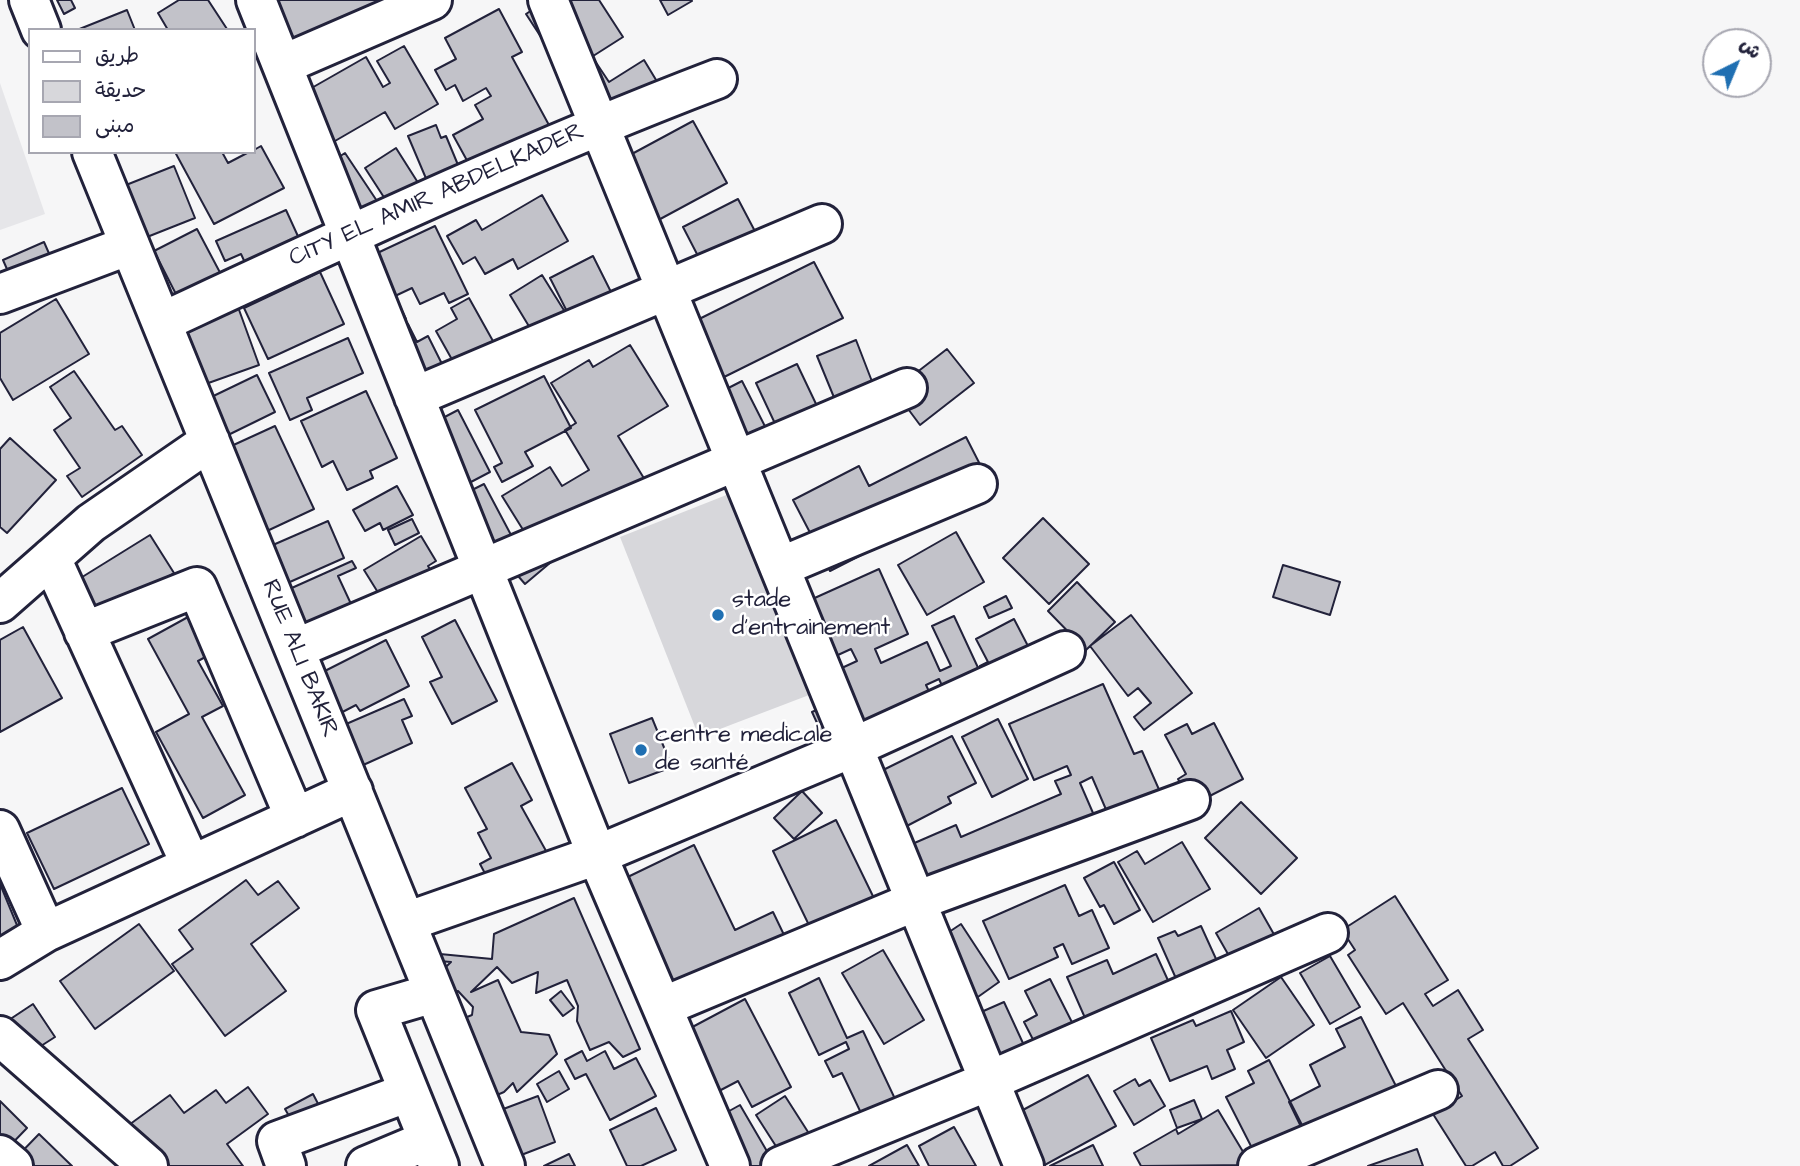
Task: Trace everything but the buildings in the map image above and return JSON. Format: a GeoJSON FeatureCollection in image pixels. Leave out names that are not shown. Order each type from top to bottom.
{"type":"FeatureCollection","features":[{"type":"Feature","properties":{"kind":"street"},"geometry":{"type":"LineString","coordinates":[[29,0],[40,28]]}},
{"type":"Feature","properties":{"kind":"street"},"geometry":{"type":"LineString","coordinates":[[256,0],[597,855],[730,1166]]}},
{"type":"Feature","properties":{"kind":"street"},"geometry":{"type":"LineString","coordinates":[[282,65],[432,0]]}},
{"type":"Feature","properties":{"kind":"street"},"geometry":{"type":"LineString","coordinates":[[548,0],[1024,1166]]}},
{"type":"Feature","properties":{"kind":"street","name":"CITY EL AMIR ABDELKADER"},"geometry":{"type":"LineString","coordinates":[[162,322],[599,124],[717,79]]}},
{"type":"Feature","properties":{"kind":"street","name":"RUE ALI BAKIR"},"geometry":{"type":"LineString","coordinates":[[93,154],[505,1166]]}},
{"type":"Feature","properties":{"kind":"street"},"geometry":{"type":"LineString","coordinates":[[414,397],[822,224]]}},
{"type":"Feature","properties":{"kind":"street"},"geometry":{"type":"LineString","coordinates":[[0,295],[130,244]]}},
{"type":"Feature","properties":{"kind":"street"},"geometry":{"type":"LineString","coordinates":[[295,649],[907,388]]}},
{"type":"Feature","properties":{"kind":"street"},"geometry":{"type":"LineString","coordinates":[[0,603],[91,523],[210,441]]}},
{"type":"Feature","properties":{"kind":"street"},"geometry":{"type":"LineString","coordinates":[[780,567],[977,484]]}},
{"type":"Feature","properties":{"kind":"street"},"geometry":{"type":"LineString","coordinates":[[51,558],[191,865]]}},
{"type":"Feature","properties":{"kind":"street"},"geometry":{"type":"LineString","coordinates":[[84,632],[197,587],[295,818]]}},
{"type":"Feature","properties":{"kind":"street"},"geometry":{"type":"LineString","coordinates":[[406,922],[597,855],[854,747],[1065,651]]}},
{"type":"Feature","properties":{"kind":"street"},"geometry":{"type":"LineString","coordinates":[[0,960],[46,932],[353,791]]}},
{"type":"Feature","properties":{"kind":"street"},"geometry":{"type":"LineString","coordinates":[[662,1007],[916,901],[1190,800]]}},
{"type":"Feature","properties":{"kind":"street"},"geometry":{"type":"LineString","coordinates":[[0,830],[46,932]]}},
{"type":"Feature","properties":{"kind":"street"},"geometry":{"type":"LineString","coordinates":[[781,1166],[989,1081],[1328,933]]}},
{"type":"Feature","properties":{"kind":"street"},"geometry":{"type":"LineString","coordinates":[[366,1166],[433,1153],[376,1010],[434,992]]}},
{"type":"Feature","properties":{"kind":"street"},"geometry":{"type":"LineString","coordinates":[[0,1036],[148,1166]]}},
{"type":"Feature","properties":{"kind":"street"},"geometry":{"type":"LineString","coordinates":[[1258,1166],[1438,1090]]}},
{"type":"Feature","properties":{"kind":"street"},"geometry":{"type":"LineString","coordinates":[[286,1166],[277,1141],[409,1092]]}},
{"type":"Feature","properties":{"kind":"street"},"geometry":{"type":"LineString","coordinates":[[0,1155],[13,1166]]}},
{"type":"Feature","properties":{"kind":"shaded area"},"geometry":{"type":"Polygon","coordinates":[[[0,83],[45,214],[0,230],[0,83]]]}},
{"type":"Feature","properties":{"kind":"green space","name":"stade d'entrainement"},"geometry":{"type":"Polygon","coordinates":[[[734,492],[817,692],[699,737],[620,537],[734,492]]]}},
{"type":"Feature","properties":{"kind":"place","name":"stade d'entrainement"},"geometry":{"type":"Point","coordinates":[718,615]}},
{"type":"Feature","properties":{"kind":"place","name":"centre medicale de santé"},"geometry":{"type":"Point","coordinates":[641,750]}}]}
